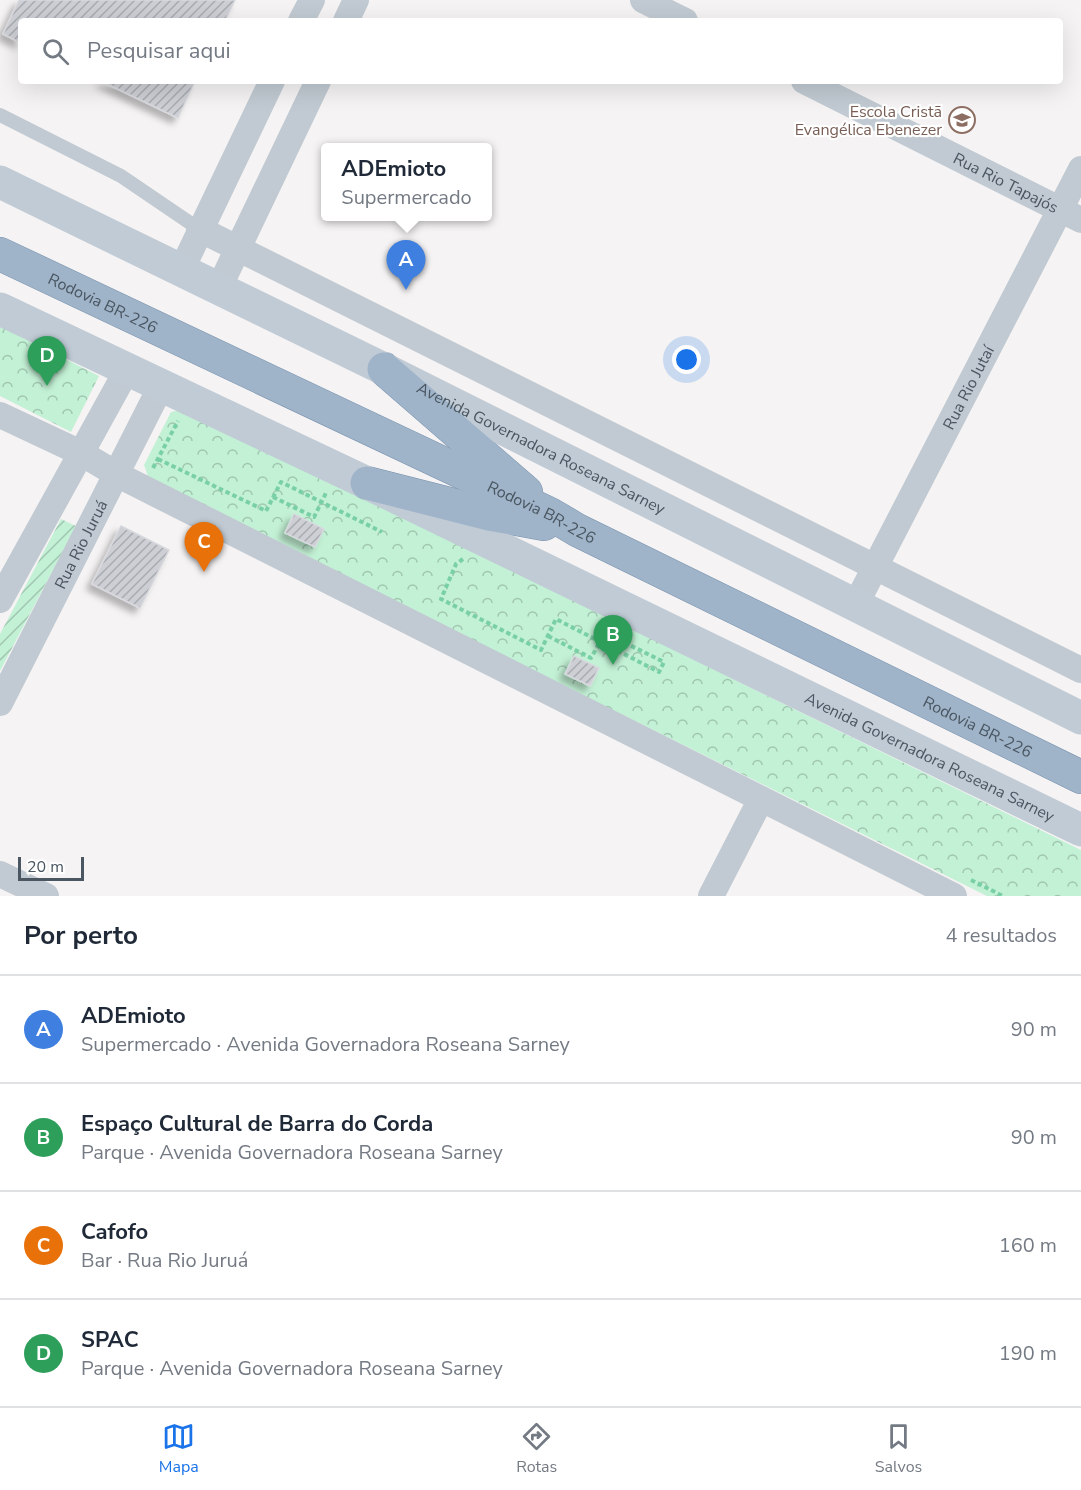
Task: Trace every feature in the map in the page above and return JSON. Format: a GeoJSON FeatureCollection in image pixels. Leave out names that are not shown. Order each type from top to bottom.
{"type":"FeatureCollection","features":[{"type":"Feature","properties":{"kind":"highway","name":"Rodovia BR-226"},"geometry":{"type":"LineString","coordinates":[[0,254],[563,522],[1081,777]]}},
{"type":"Feature","properties":{"kind":"highway"},"geometry":{"type":"LineString","coordinates":[[384,369],[563,522]]}},
{"type":"Feature","properties":{"kind":"highway"},"geometry":{"type":"LineString","coordinates":[[368,483],[489,514],[563,522]]}},
{"type":"Feature","properties":{"kind":"main road","name":"Avenida Governadora Roseana Sarney"},"geometry":{"type":"LineString","coordinates":[[0,182],[384,369],[1081,718]]}},
{"type":"Feature","properties":{"kind":"main road","name":"Avenida Governadora Roseana Sarney"},"geometry":{"type":"LineString","coordinates":[[0,309],[368,483],[1081,830]]}},
{"type":"Feature","properties":{"kind":"street"},"geometry":{"type":"LineString","coordinates":[[303,18],[312,0]]}},
{"type":"Feature","properties":{"kind":"street"},"geometry":{"type":"LineString","coordinates":[[347,18],[356,0]]}},
{"type":"Feature","properties":{"kind":"street"},"geometry":{"type":"LineString","coordinates":[[643,0],[679,18]]}},
{"type":"Feature","properties":{"kind":"street"},"geometry":{"type":"LineString","coordinates":[[181,271],[271,84]]}},
{"type":"Feature","properties":{"kind":"street"},"geometry":{"type":"LineString","coordinates":[[218,290],[317,84]]}},
{"type":"Feature","properties":{"kind":"street","name":"Rua Rio Tapajós"},"geometry":{"type":"LineString","coordinates":[[810,84],[1071,215]]}},
{"type":"Feature","properties":{"kind":"street","name":"Rua Rio Jutaí"},"geometry":{"type":"LineString","coordinates":[[855,606],[1071,215],[1081,169]]}},
{"type":"Feature","properties":{"kind":"street"},"geometry":{"type":"LineString","coordinates":[[200,229],[1081,670]]}},
{"type":"Feature","properties":{"kind":"street"},"geometry":{"type":"LineString","coordinates":[[0,600],[127,370]]}},
{"type":"Feature","properties":{"kind":"street","name":"Rua Rio Juruá"},"geometry":{"type":"LineString","coordinates":[[0,703],[118,475],[161,386]]}},
{"type":"Feature","properties":{"kind":"street"},"geometry":{"type":"LineString","coordinates":[[0,415],[81,453],[118,475],[954,896]]}},
{"type":"Feature","properties":{"kind":"street"},"geometry":{"type":"LineString","coordinates":[[711,896],[761,799]]}},
{"type":"Feature","properties":{"kind":"street"},"geometry":{"type":"LineString","coordinates":[[0,874],[46,896]]}},
{"type":"Feature","properties":{"kind":"lane"},"geometry":{"type":"LineString","coordinates":[[0,114],[121,176],[200,229]]}},
{"type":"Feature","properties":{"kind":"path"},"geometry":{"type":"LineString","coordinates":[[158,459],[266,511],[281,482],[382,532]]}},
{"type":"Feature","properties":{"kind":"path"},"geometry":{"type":"LineString","coordinates":[[273,497],[314,518],[326,493]]}},
{"type":"Feature","properties":{"kind":"path"},"geometry":{"type":"LineString","coordinates":[[463,558],[456,564],[441,599],[541,650],[556,619],[600,642],[659,672],[664,662],[606,630],[600,642],[591,658],[548,636]]}},
{"type":"Feature","properties":{"kind":"green space"},"geometry":{"type":"Polygon","coordinates":[[[0,326],[99,376],[71,432],[0,396],[0,326]]]}},
{"type":"Feature","properties":{"kind":"green space"},"geometry":{"type":"Polygon","coordinates":[[[184,409],[1081,850],[1081,896],[987,896],[149,479],[144,465],[171,412],[184,409]]]}},
{"type":"Feature","properties":{"kind":"green space"},"geometry":{"type":"Polygon","coordinates":[[[61,519],[76,526],[0,671],[0,634],[61,519]]]}},
{"type":"Feature","properties":{"kind":"building"},"geometry":{"type":"Polygon","coordinates":[[[19,0],[235,0],[226,18],[18,18],[18,42],[3,34],[19,0]]]}},
{"type":"Feature","properties":{"kind":"building"},"geometry":{"type":"Polygon","coordinates":[[[107,84],[194,84],[178,118],[107,84]]]}},
{"type":"Feature","properties":{"kind":"building"},"geometry":{"type":"Polygon","coordinates":[[[294,514],[324,529],[315,547],[285,533],[294,514]]]}},
{"type":"Feature","properties":{"kind":"building"},"geometry":{"type":"Polygon","coordinates":[[[121,526],[169,550],[140,608],[92,584],[121,526]]]}},
{"type":"Feature","properties":{"kind":"building"},"geometry":{"type":"Polygon","coordinates":[[[574,656],[599,668],[590,686],[565,674],[574,656]]]}},
{"type":"Feature","properties":{"kind":"place","name":"Escola Cristã Evangélica Ebenezer"},"geometry":{"type":"Point","coordinates":[962,120]}},
{"type":"Feature","properties":{"kind":"place","name":"ADEmioto"},"geometry":{"type":"Point","coordinates":[406,290]}},
{"type":"Feature","properties":{"kind":"place","name":"SPAC"},"geometry":{"type":"Point","coordinates":[47,386]}},
{"type":"Feature","properties":{"kind":"place","name":"Cafofo"},"geometry":{"type":"Point","coordinates":[204,572]}},
{"type":"Feature","properties":{"kind":"place","name":"Espaço Cultural de Barra do Corda"},"geometry":{"type":"Point","coordinates":[613,665]}}]}
